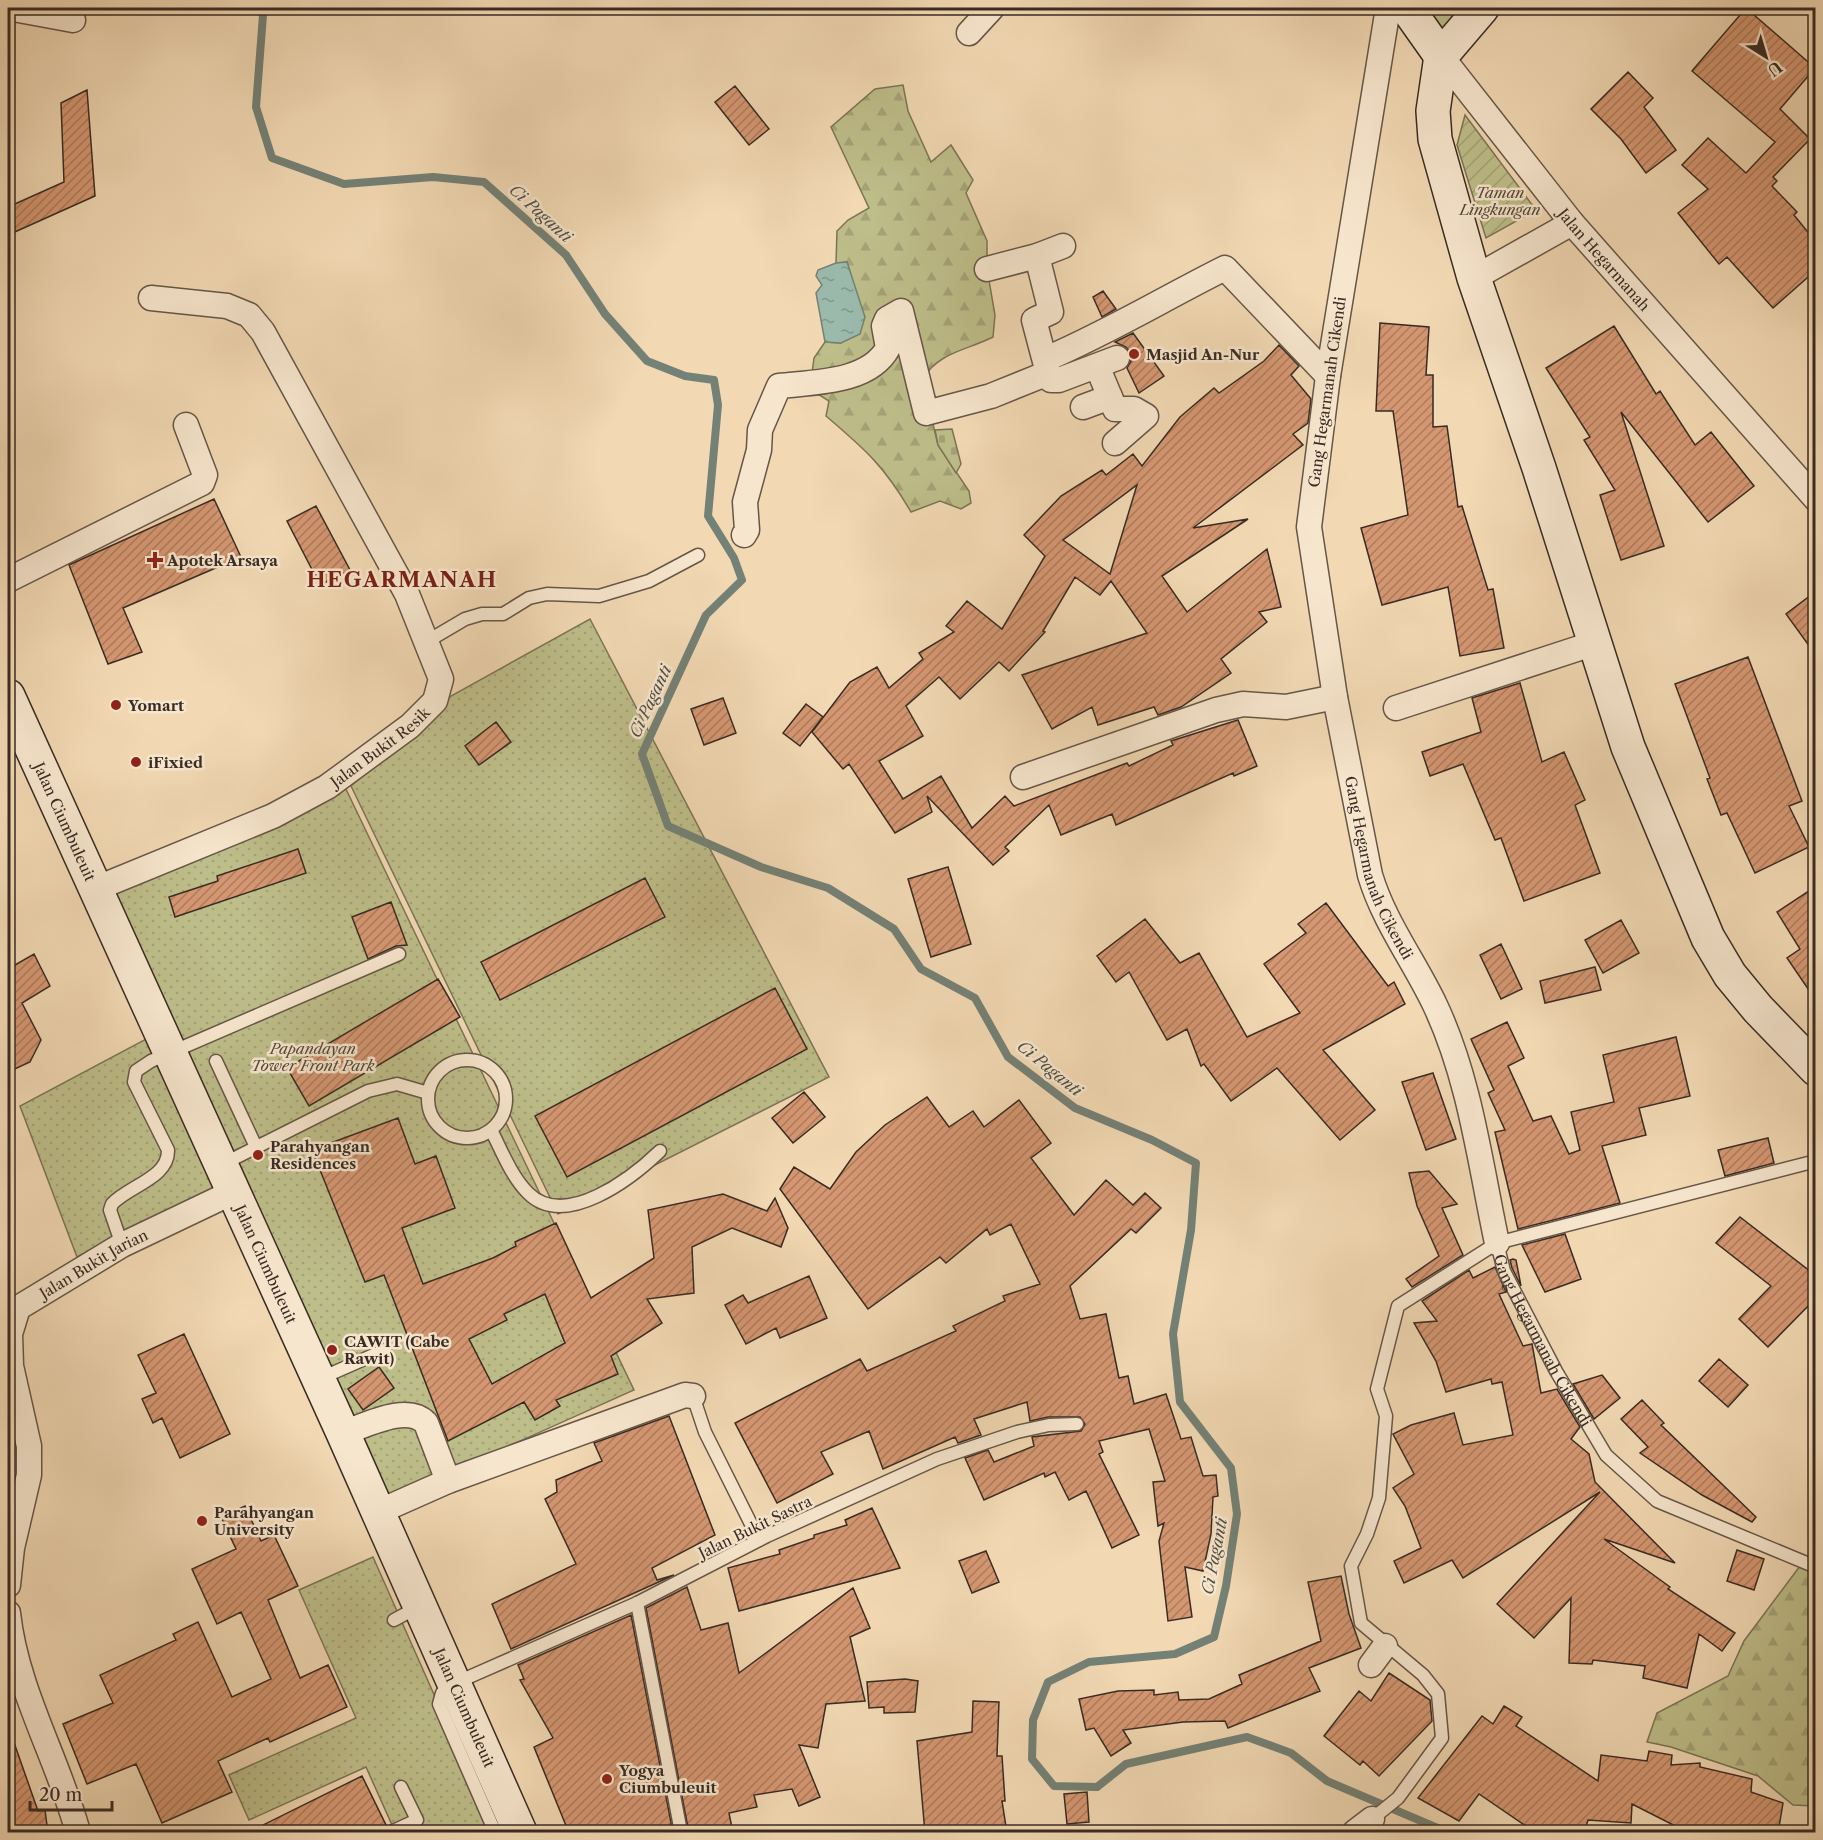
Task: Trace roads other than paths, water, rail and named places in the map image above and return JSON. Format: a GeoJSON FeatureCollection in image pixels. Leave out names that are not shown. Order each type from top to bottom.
{"type":"FeatureCollection","features":[{"type":"Feature","properties":{"kind":"street"},"geometry":{"type":"LineString","coordinates":[[969,33],[992,8]]}},
{"type":"Feature","properties":{"kind":"street","name":"Gang Hegarmanah Cikendi"},"geometry":{"type":"LineString","coordinates":[[1388,8],[1328,376],[1309,527],[1335,697],[1370,875],[1378,901],[1435,1005],[1463,1081],[1497,1243]]}},
{"type":"Feature","properties":{"kind":"street","name":"Jalan Hegarmanah"},"geometry":{"type":"LineString","coordinates":[[1407,8],[1441,56],[1572,223],[1815,499]]}},
{"type":"Feature","properties":{"kind":"street"},"geometry":{"type":"LineString","coordinates":[[1482,8],[1441,56],[1433,111],[1435,139],[1474,278],[1628,747],[1708,938],[1730,975],[1758,1009],[1815,1069]]}},
{"type":"Feature","properties":{"kind":"street"},"geometry":{"type":"LineString","coordinates":[[8,9],[73,20]]}},
{"type":"Feature","properties":{"kind":"street"},"geometry":{"type":"LineString","coordinates":[[1474,278],[1572,223]]}},
{"type":"Feature","properties":{"kind":"street"},"geometry":{"type":"LineString","coordinates":[[987,269],[1037,256],[1063,246]]}},
{"type":"Feature","properties":{"kind":"street"},"geometry":{"type":"LineString","coordinates":[[1037,256],[1051,312],[1034,320],[1051,380],[1059,380],[1107,362],[1110,397],[1115,409],[1134,409],[1146,416],[1115,443]]}},
{"type":"Feature","properties":{"kind":"street"},"geometry":{"type":"LineString","coordinates":[[744,535],[747,530],[745,502],[759,450],[760,430],[779,386],[851,375],[882,360],[888,348],[884,326],[887,319],[901,311],[926,413],[991,396],[1047,366],[1116,323],[1225,268],[1328,376]]}},
{"type":"Feature","properties":{"kind":"street","name":"Jalan Bukit Resik"},"geometry":{"type":"LineString","coordinates":[[95,889],[273,816],[327,787],[410,726],[435,701],[441,679],[407,594],[264,332],[249,315],[227,306],[151,298]]}},
{"type":"Feature","properties":{"kind":"street"},"geometry":{"type":"LineString","coordinates":[[1083,407],[1110,397]]}},
{"type":"Feature","properties":{"kind":"street"},"geometry":{"type":"LineString","coordinates":[[8,580],[202,483],[206,475],[186,425]]}},
{"type":"Feature","properties":{"kind":"street"},"geometry":{"type":"LineString","coordinates":[[1396,708],[1595,643]]}},
{"type":"Feature","properties":{"kind":"street","name":"Jalan Ciumbuleuit"},"geometry":{"type":"LineString","coordinates":[[8,696],[171,1053],[225,1179],[343,1433],[378,1524],[406,1613],[455,1684],[503,1823]]}},
{"type":"Feature","properties":{"kind":"street"},"geometry":{"type":"LineString","coordinates":[[1023,777],[1216,710],[1243,704],[1286,707],[1335,697]]}},
{"type":"Feature","properties":{"kind":"street","name":"Jalan Bukit Jarian"},"geometry":{"type":"LineString","coordinates":[[8,1585],[18,1479],[29,1446],[12,1366],[10,1334],[13,1307],[122,1245],[225,1179]]}},
{"type":"Feature","properties":{"kind":"street"},"geometry":{"type":"LineString","coordinates":[[378,1524],[448,1481],[685,1395],[693,1395]]}},
{"type":"Feature","properties":{"kind":"street"},"geometry":{"type":"LineString","coordinates":[[343,1433],[404,1414],[420,1417],[426,1423],[448,1481]]}},
{"type":"Feature","properties":{"kind":"street"},"geometry":{"type":"LineString","coordinates":[[8,1613],[10,1632],[22,1673],[78,1833]]}},
{"type":"Feature","properties":{"kind":"street"},"geometry":{"type":"LineString","coordinates":[[1371,1665],[1385,1646]]}},
{"type":"Feature","properties":{"kind":"lane"},"geometry":{"type":"LineString","coordinates":[[426,642],[465,619],[482,614],[503,614],[529,598],[547,594],[599,596],[650,581],[698,555]]}},
{"type":"Feature","properties":{"kind":"lane"},"geometry":{"type":"LineString","coordinates":[[122,1245],[110,1210],[112,1204],[161,1169],[168,1157],[168,1150],[134,1082],[134,1076],[151,1061],[399,954]]}},
{"type":"Feature","properties":{"kind":"lane"},"geometry":{"type":"LineString","coordinates":[[473,1059],[487,1065],[499,1075],[506,1097],[501,1119],[491,1130],[477,1137],[461,1138],[446,1133],[435,1123],[429,1109],[428,1093],[433,1079],[444,1067],[458,1061],[473,1059]]}},
{"type":"Feature","properties":{"kind":"lane"},"geometry":{"type":"LineString","coordinates":[[216,1061],[256,1147]]}},
{"type":"Feature","properties":{"kind":"lane"},"geometry":{"type":"LineString","coordinates":[[225,1179],[256,1147],[368,1091],[397,1084],[428,1093]]}},
{"type":"Feature","properties":{"kind":"lane"},"geometry":{"type":"LineString","coordinates":[[491,1130],[512,1171],[529,1194],[543,1203],[561,1207],[583,1202],[624,1181],[660,1151]]}},
{"type":"Feature","properties":{"kind":"lane"},"geometry":{"type":"LineString","coordinates":[[1363,1826],[1398,1798],[1442,1738],[1438,1694],[1423,1675],[1385,1646],[1361,1623],[1351,1566],[1367,1534],[1379,1498],[1386,1416],[1377,1389],[1398,1306],[1497,1243],[1815,1161]]}},
{"type":"Feature","properties":{"kind":"lane","name":"Gang Hegarmanah Cikendi"},"geometry":{"type":"LineString","coordinates":[[1497,1243],[1504,1270],[1556,1371],[1606,1455],[1657,1501],[1815,1568]]}},
{"type":"Feature","properties":{"kind":"lane"},"geometry":{"type":"LineString","coordinates":[[318,1380],[386,1350]]}},
{"type":"Feature","properties":{"kind":"lane"},"geometry":{"type":"LineString","coordinates":[[693,1395],[705,1432],[759,1540]]}},
{"type":"Feature","properties":{"kind":"lane","name":"Jalan Bukit Sastra"},"geometry":{"type":"LineString","coordinates":[[455,1684],[637,1603],[759,1540],[937,1459],[1017,1432],[1049,1425],[1077,1424]]}},
{"type":"Feature","properties":{"kind":"lane"},"geometry":{"type":"LineString","coordinates":[[637,1603],[681,1833]]}},
{"type":"Feature","properties":{"kind":"lane"},"geometry":{"type":"LineString","coordinates":[[391,1833],[417,1820],[401,1787]]}},
{"type":"Feature","properties":{"kind":"water"},"geometry":{"type":"Polygon","coordinates":[[[847,262],[865,317],[860,334],[841,343],[825,342],[816,293],[822,285],[816,276],[818,270],[836,263],[847,262]]]}},
{"type":"Feature","properties":{"kind":"waterway","name":"Ci Paganti"},"geometry":{"type":"LineString","coordinates":[[257,8],[263,15],[256,107],[272,158],[344,184],[433,177],[484,182],[566,255],[605,314],[647,361],[685,376],[714,380],[718,405],[708,516],[734,558],[742,580],[706,615],[642,754],[668,826],[761,867],[828,888],[894,929],[921,969],[975,998],[1008,1057],[1075,1108],[1152,1140],[1196,1163],[1191,1230],[1173,1334],[1180,1402],[1231,1468],[1237,1514],[1226,1586],[1214,1637],[1175,1654],[1089,1662],[1048,1682],[1033,1720],[1032,1759],[1054,1786],[1097,1787],[1126,1764],[1247,1737],[1291,1753],[1327,1781],[1447,1832]]}},
{"type":"Feature","properties":{"kind":"place","name":"Masjid An-Nur"},"geometry":{"type":"Point","coordinates":[1134,354]}},
{"type":"Feature","properties":{"kind":"place","name":"Apotek Arsaya"},"geometry":{"type":"Point","coordinates":[155,560]}},
{"type":"Feature","properties":{"kind":"place","name":"Yomart"},"geometry":{"type":"Point","coordinates":[116,705]}},
{"type":"Feature","properties":{"kind":"place","name":"iFixied"},"geometry":{"type":"Point","coordinates":[136,762]}},
{"type":"Feature","properties":{"kind":"place","name":"Parahyangan Residences"},"geometry":{"type":"Point","coordinates":[258,1155]}},
{"type":"Feature","properties":{"kind":"place","name":"CAWIT (Cabe Rawit)"},"geometry":{"type":"Point","coordinates":[332,1350]}},
{"type":"Feature","properties":{"kind":"place","name":"Parahyangan University"},"geometry":{"type":"Point","coordinates":[202,1521]}},
{"type":"Feature","properties":{"kind":"place","name":"Yogya Ciumbuleuit"},"geometry":{"type":"Point","coordinates":[607,1779]}},
{"type":"Feature","properties":{"kind":"district","name":"HEGARMANAH"},"geometry":{"type":"Point","coordinates":[402,579]}},
{"type":"Feature","properties":{"kind":"park label","name":"Taman Lingkungan"},"geometry":{"type":"Point","coordinates":[1500,200]}},
{"type":"Feature","properties":{"kind":"park label","name":"Papandayan Tower Front Park"},"geometry":{"type":"Point","coordinates":[313,1056]}}]}
